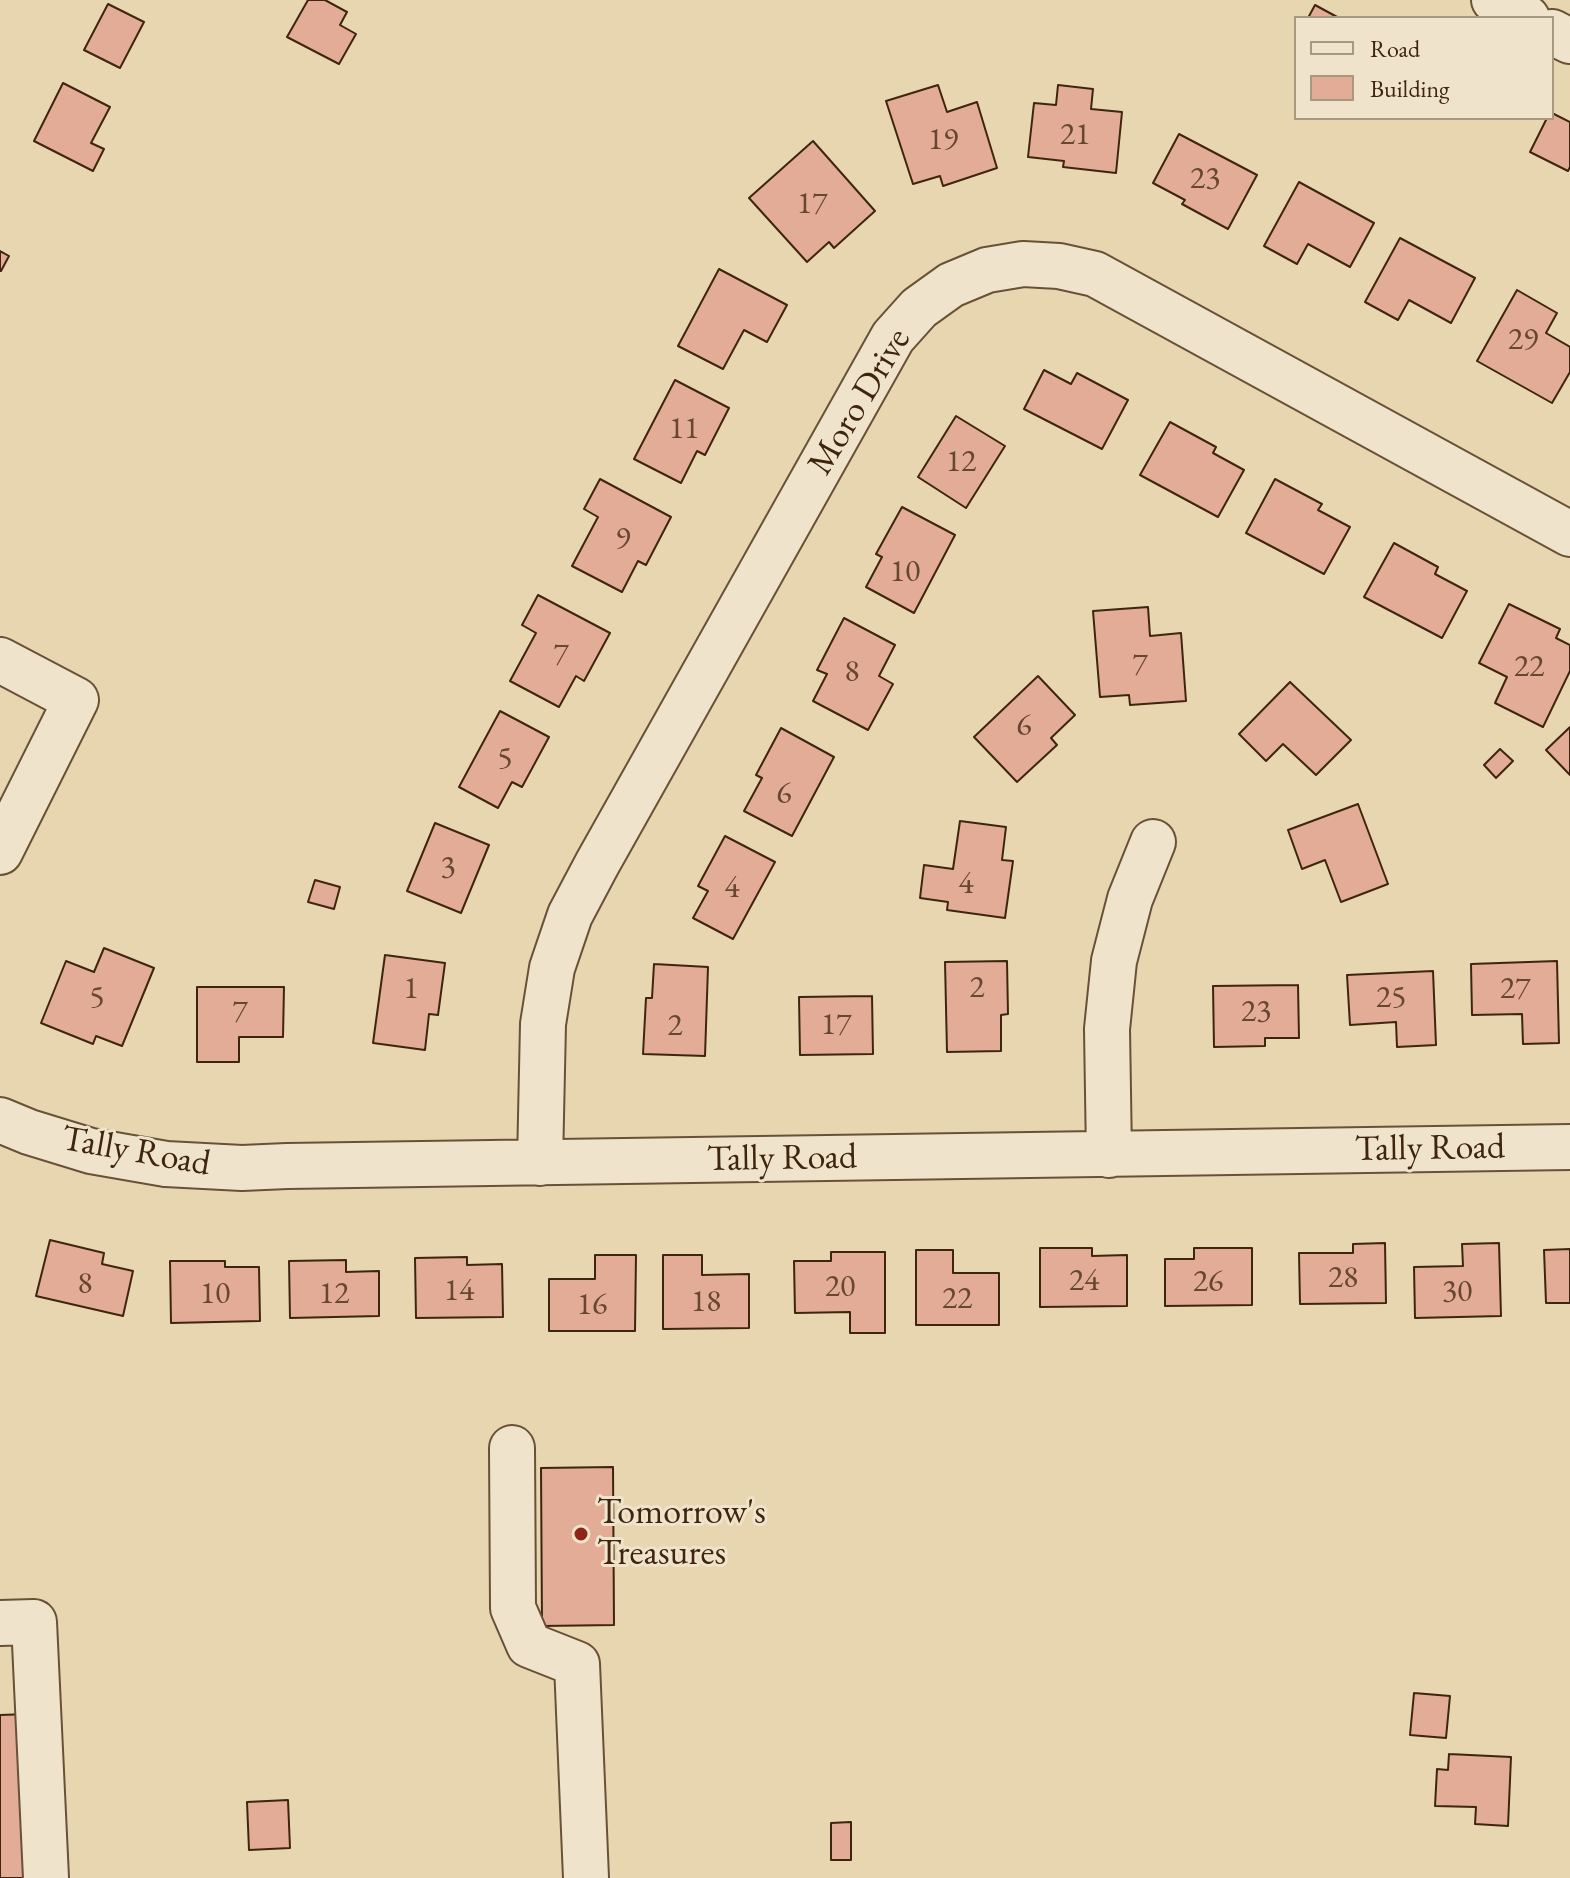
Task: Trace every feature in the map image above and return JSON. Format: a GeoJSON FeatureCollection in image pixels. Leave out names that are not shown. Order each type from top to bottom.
{"type":"FeatureCollection","features":[{"type":"Feature","properties":{"kind":"street"},"geometry":{"type":"LineString","coordinates":[[1494,0],[1523,16]]}},
{"type":"Feature","properties":{"kind":"street","name":"Moro Drive"},"geometry":{"type":"LineString","coordinates":[[540,1163],[543,1024],[552,968],[570,915],[893,337],[919,308],[951,285],[987,270],[1023,264],[1059,266],[1095,274],[1570,534]]}},
{"type":"Feature","properties":{"kind":"street"},"geometry":{"type":"LineString","coordinates":[[0,660],[76,700],[0,852]]}},
{"type":"Feature","properties":{"kind":"street"},"geometry":{"type":"LineString","coordinates":[[1109,1155],[1107,1029],[1114,961],[1130,899],[1153,842]]}},
{"type":"Feature","properties":{"kind":"street","name":"Tally Road"},"geometry":{"type":"LineString","coordinates":[[0,1120],[91,1151],[166,1164],[242,1168],[1570,1147]]}},
{"type":"Feature","properties":{"kind":"street"},"geometry":{"type":"LineString","coordinates":[[512,1448],[513,1608],[529,1645],[577,1664],[586,1878]]}},
{"type":"Feature","properties":{"kind":"street"},"geometry":{"type":"LineString","coordinates":[[0,1623],[34,1622],[46,1878]]}},
{"type":"Feature","properties":{"kind":"building"},"geometry":{"type":"Polygon","coordinates":[[[308,0],[325,0],[347,12],[340,25],[356,34],[339,64],[287,37],[308,0]]]}},
{"type":"Feature","properties":{"kind":"building"},"geometry":{"type":"Polygon","coordinates":[[[108,4],[144,22],[120,68],[84,50],[108,4]]]}},
{"type":"Feature","properties":{"kind":"building"},"geometry":{"type":"Polygon","coordinates":[[[1315,5],[1335,16],[1309,16],[1315,5]]]}},
{"type":"Feature","properties":{"kind":"building"},"geometry":{"type":"Polygon","coordinates":[[[63,83],[110,107],[91,143],[104,149],[93,171],[34,141],[63,83]]]}},
{"type":"Feature","properties":{"kind":"building"},"geometry":{"type":"Polygon","coordinates":[[[938,85],[947,112],[977,102],[997,168],[943,186],[940,176],[913,184],[886,101],[938,85]]]}},
{"type":"Feature","properties":{"kind":"building"},"geometry":{"type":"Polygon","coordinates":[[[1058,85],[1093,89],[1091,109],[1122,112],[1116,173],[1063,167],[1064,161],[1028,157],[1034,103],[1056,105],[1058,85]]]}},
{"type":"Feature","properties":{"kind":"building"},"geometry":{"type":"Polygon","coordinates":[[[1554,114],[1570,122],[1568,171],[1530,152],[1546,120],[1554,120],[1554,114]]]}},
{"type":"Feature","properties":{"kind":"building"},"geometry":{"type":"Polygon","coordinates":[[[1179,134],[1257,175],[1228,229],[1182,204],[1185,200],[1153,183],[1179,134]]]}},
{"type":"Feature","properties":{"kind":"building"},"geometry":{"type":"Polygon","coordinates":[[[813,141],[875,211],[834,248],[829,242],[807,262],[749,198],[813,141]]]}},
{"type":"Feature","properties":{"kind":"building"},"geometry":{"type":"Polygon","coordinates":[[[1299,182],[1374,223],[1350,267],[1308,244],[1297,264],[1264,246],[1299,182]]]}},
{"type":"Feature","properties":{"kind":"building"},"geometry":{"type":"Polygon","coordinates":[[[1400,238],[1475,278],[1451,323],[1409,300],[1398,320],[1365,302],[1400,238]]]}},
{"type":"Feature","properties":{"kind":"building"},"geometry":{"type":"Polygon","coordinates":[[[0,251],[9,256],[1,271],[0,271],[0,251]]]}},
{"type":"Feature","properties":{"kind":"building"},"geometry":{"type":"Polygon","coordinates":[[[719,269],[787,305],[767,342],[744,330],[723,369],[678,346],[719,269]]]}},
{"type":"Feature","properties":{"kind":"building"},"geometry":{"type":"Polygon","coordinates":[[[1517,290],[1557,313],[1546,333],[1570,347],[1570,372],[1552,403],[1477,361],[1517,290]]]}},
{"type":"Feature","properties":{"kind":"building"},"geometry":{"type":"Polygon","coordinates":[[[1044,370],[1071,384],[1077,373],[1128,400],[1102,449],[1024,409],[1044,370]]]}},
{"type":"Feature","properties":{"kind":"building"},"geometry":{"type":"Polygon","coordinates":[[[675,380],[729,408],[705,455],[697,451],[681,483],[634,459],[675,380]]]}},
{"type":"Feature","properties":{"kind":"building"},"geometry":{"type":"Polygon","coordinates":[[[956,416],[1005,446],[966,508],[918,477],[956,416]]]}},
{"type":"Feature","properties":{"kind":"building"},"geometry":{"type":"Polygon","coordinates":[[[1170,422],[1216,447],[1213,453],[1244,470],[1218,517],[1140,475],[1170,422]]]}},
{"type":"Feature","properties":{"kind":"building"},"geometry":{"type":"Polygon","coordinates":[[[600,479],[671,517],[646,565],[638,561],[622,592],[572,566],[598,517],[584,509],[600,479]]]}},
{"type":"Feature","properties":{"kind":"building"},"geometry":{"type":"Polygon","coordinates":[[[1275,479],[1322,504],[1318,510],[1350,527],[1324,574],[1246,533],[1275,479]]]}},
{"type":"Feature","properties":{"kind":"building"},"geometry":{"type":"Polygon","coordinates":[[[902,507],[955,535],[914,613],[866,587],[882,557],[876,554],[902,507]]]}},
{"type":"Feature","properties":{"kind":"building"},"geometry":{"type":"Polygon","coordinates":[[[1394,543],[1438,567],[1435,574],[1467,591],[1442,638],[1364,597],[1394,543]]]}},
{"type":"Feature","properties":{"kind":"building"},"geometry":{"type":"Polygon","coordinates":[[[538,595],[610,633],[584,681],[576,676],[559,707],[510,681],[536,633],[522,625],[538,595]]]}},
{"type":"Feature","properties":{"kind":"building"},"geometry":{"type":"Polygon","coordinates":[[[1509,604],[1560,629],[1556,638],[1570,645],[1570,671],[1543,727],[1495,703],[1507,677],[1479,663],[1509,604]]]}},
{"type":"Feature","properties":{"kind":"building"},"geometry":{"type":"Polygon","coordinates":[[[1148,607],[1150,636],[1181,633],[1186,701],[1130,705],[1129,695],[1100,697],[1093,611],[1148,607]]]}},
{"type":"Feature","properties":{"kind":"building"},"geometry":{"type":"Polygon","coordinates":[[[844,618],[895,645],[879,676],[893,684],[868,730],[813,701],[827,674],[817,670],[844,618]]]}},
{"type":"Feature","properties":{"kind":"building"},"geometry":{"type":"Polygon","coordinates":[[[1038,676],[1075,715],[1051,738],[1057,745],[1017,782],[974,737],[1038,676]]]}},
{"type":"Feature","properties":{"kind":"building"},"geometry":{"type":"Polygon","coordinates":[[[1290,682],[1351,740],[1316,775],[1283,744],[1266,761],[1239,734],[1290,682]]]}},
{"type":"Feature","properties":{"kind":"building"},"geometry":{"type":"Polygon","coordinates":[[[500,711],[549,737],[522,787],[512,782],[498,808],[459,787],[500,711]]]}},
{"type":"Feature","properties":{"kind":"building"},"geometry":{"type":"Polygon","coordinates":[[[1570,727],[1570,775],[1546,750],[1570,727]]]}},
{"type":"Feature","properties":{"kind":"building"},"geometry":{"type":"Polygon","coordinates":[[[781,728],[834,757],[792,836],[744,811],[762,778],[756,775],[781,728]]]}},
{"type":"Feature","properties":{"kind":"building"},"geometry":{"type":"Polygon","coordinates":[[[1500,749],[1513,761],[1496,778],[1484,765],[1500,749]]]}},
{"type":"Feature","properties":{"kind":"building"},"geometry":{"type":"Polygon","coordinates":[[[1358,804],[1388,884],[1341,902],[1325,860],[1302,869],[1288,830],[1358,804]]]}},
{"type":"Feature","properties":{"kind":"building"},"geometry":{"type":"Polygon","coordinates":[[[960,821],[1006,827],[1002,860],[1013,861],[1005,918],[947,910],[948,902],[920,898],[924,865],[953,869],[960,821]]]}},
{"type":"Feature","properties":{"kind":"building"},"geometry":{"type":"Polygon","coordinates":[[[435,823],[489,845],[461,913],[407,891],[435,823]]]}},
{"type":"Feature","properties":{"kind":"building"},"geometry":{"type":"Polygon","coordinates":[[[725,836],[775,862],[733,939],[693,918],[708,891],[698,886],[725,836]]]}},
{"type":"Feature","properties":{"kind":"building"},"geometry":{"type":"Polygon","coordinates":[[[315,880],[340,887],[334,909],[308,902],[315,880]]]}},
{"type":"Feature","properties":{"kind":"building"},"geometry":{"type":"Polygon","coordinates":[[[104,948],[154,968],[122,1046],[96,1036],[93,1044],[41,1023],[66,961],[94,972],[104,948]]]}},
{"type":"Feature","properties":{"kind":"building"},"geometry":{"type":"Polygon","coordinates":[[[385,955],[445,963],[438,1015],[429,1014],[425,1050],[373,1043],[385,955]]]}},
{"type":"Feature","properties":{"kind":"building"},"geometry":{"type":"Polygon","coordinates":[[[1007,961],[1008,1014],[1001,1015],[1001,1051],[947,1052],[945,962],[1007,961]]]}},
{"type":"Feature","properties":{"kind":"building"},"geometry":{"type":"Polygon","coordinates":[[[1557,961],[1559,1043],[1523,1044],[1522,1014],[1472,1015],[1471,964],[1557,961]]]}},
{"type":"Feature","properties":{"kind":"building"},"geometry":{"type":"Polygon","coordinates":[[[654,964],[708,967],[705,1056],[643,1054],[646,998],[652,998],[654,964]]]}},
{"type":"Feature","properties":{"kind":"building"},"geometry":{"type":"Polygon","coordinates":[[[1433,971],[1436,1045],[1397,1047],[1396,1022],[1350,1025],[1347,975],[1433,971]]]}},
{"type":"Feature","properties":{"kind":"building"},"geometry":{"type":"Polygon","coordinates":[[[1298,985],[1299,1038],[1265,1038],[1265,1046],[1214,1047],[1213,986],[1298,985]]]}},
{"type":"Feature","properties":{"kind":"building"},"geometry":{"type":"Polygon","coordinates":[[[197,987],[284,987],[283,1037],[239,1037],[239,1062],[197,1062],[197,987]]]}},
{"type":"Feature","properties":{"kind":"building"},"geometry":{"type":"Polygon","coordinates":[[[872,996],[873,1054],[800,1055],[799,997],[872,996]]]}},
{"type":"Feature","properties":{"kind":"building"},"geometry":{"type":"Polygon","coordinates":[[[50,1240],[104,1253],[102,1264],[133,1271],[123,1316],[36,1296],[50,1240]]]}},
{"type":"Feature","properties":{"kind":"building"},"geometry":{"type":"Polygon","coordinates":[[[1385,1243],[1386,1303],[1300,1304],[1299,1253],[1353,1253],[1353,1244],[1385,1243]]]}},
{"type":"Feature","properties":{"kind":"building"},"geometry":{"type":"Polygon","coordinates":[[[1499,1243],[1501,1316],[1415,1318],[1414,1267],[1463,1266],[1462,1244],[1499,1243]]]}},
{"type":"Feature","properties":{"kind":"building"},"geometry":{"type":"Polygon","coordinates":[[[1040,1248],[1092,1248],[1092,1256],[1127,1255],[1127,1306],[1040,1307],[1040,1248]]]}},
{"type":"Feature","properties":{"kind":"building"},"geometry":{"type":"Polygon","coordinates":[[[1194,1248],[1252,1248],[1252,1305],[1165,1306],[1165,1259],[1194,1259],[1194,1248]]]}},
{"type":"Feature","properties":{"kind":"building"},"geometry":{"type":"Polygon","coordinates":[[[1570,1249],[1570,1303],[1546,1303],[1544,1250],[1570,1249]]]}},
{"type":"Feature","properties":{"kind":"building"},"geometry":{"type":"Polygon","coordinates":[[[916,1250],[953,1250],[953,1273],[999,1273],[999,1325],[916,1325],[916,1250]]]}},
{"type":"Feature","properties":{"kind":"building"},"geometry":{"type":"Polygon","coordinates":[[[831,1252],[885,1252],[885,1333],[850,1333],[850,1312],[795,1313],[794,1261],[831,1261],[831,1252]]]}},
{"type":"Feature","properties":{"kind":"building"},"geometry":{"type":"Polygon","coordinates":[[[595,1255],[636,1255],[635,1331],[549,1331],[549,1279],[595,1279],[595,1255]]]}},
{"type":"Feature","properties":{"kind":"building"},"geometry":{"type":"Polygon","coordinates":[[[663,1255],[702,1255],[702,1275],[749,1274],[749,1328],[663,1329],[663,1255]]]}},
{"type":"Feature","properties":{"kind":"building"},"geometry":{"type":"Polygon","coordinates":[[[467,1257],[467,1265],[502,1264],[503,1317],[416,1318],[415,1258],[467,1257]]]}},
{"type":"Feature","properties":{"kind":"building"},"geometry":{"type":"Polygon","coordinates":[[[346,1260],[346,1272],[379,1271],[379,1316],[290,1318],[289,1261],[346,1260]]]}},
{"type":"Feature","properties":{"kind":"building"},"geometry":{"type":"Polygon","coordinates":[[[170,1261],[225,1261],[225,1267],[259,1267],[260,1321],[171,1323],[170,1261]]]}},
{"type":"Feature","properties":{"kind":"building"},"geometry":{"type":"Polygon","coordinates":[[[613,1467],[614,1625],[542,1626],[541,1468],[613,1467]]]}},
{"type":"Feature","properties":{"kind":"building"},"geometry":{"type":"Polygon","coordinates":[[[1414,1693],[1450,1696],[1446,1738],[1410,1735],[1414,1693]]]}},
{"type":"Feature","properties":{"kind":"building"},"geometry":{"type":"Polygon","coordinates":[[[30,1714],[32,1878],[0,1878],[0,1715],[30,1714]]]}},
{"type":"Feature","properties":{"kind":"building"},"geometry":{"type":"Polygon","coordinates":[[[1449,1754],[1511,1757],[1508,1826],[1475,1824],[1476,1807],[1435,1806],[1437,1769],[1448,1770],[1449,1754]]]}},
{"type":"Feature","properties":{"kind":"building"},"geometry":{"type":"Polygon","coordinates":[[[288,1800],[290,1848],[249,1850],[247,1802],[288,1800]]]}},
{"type":"Feature","properties":{"kind":"building"},"geometry":{"type":"Polygon","coordinates":[[[851,1822],[851,1860],[831,1860],[831,1823],[851,1822]]]}},
{"type":"Feature","properties":{"kind":"place","name":"Tomorrow's Treasures"},"geometry":{"type":"Point","coordinates":[581,1534]}}]}
